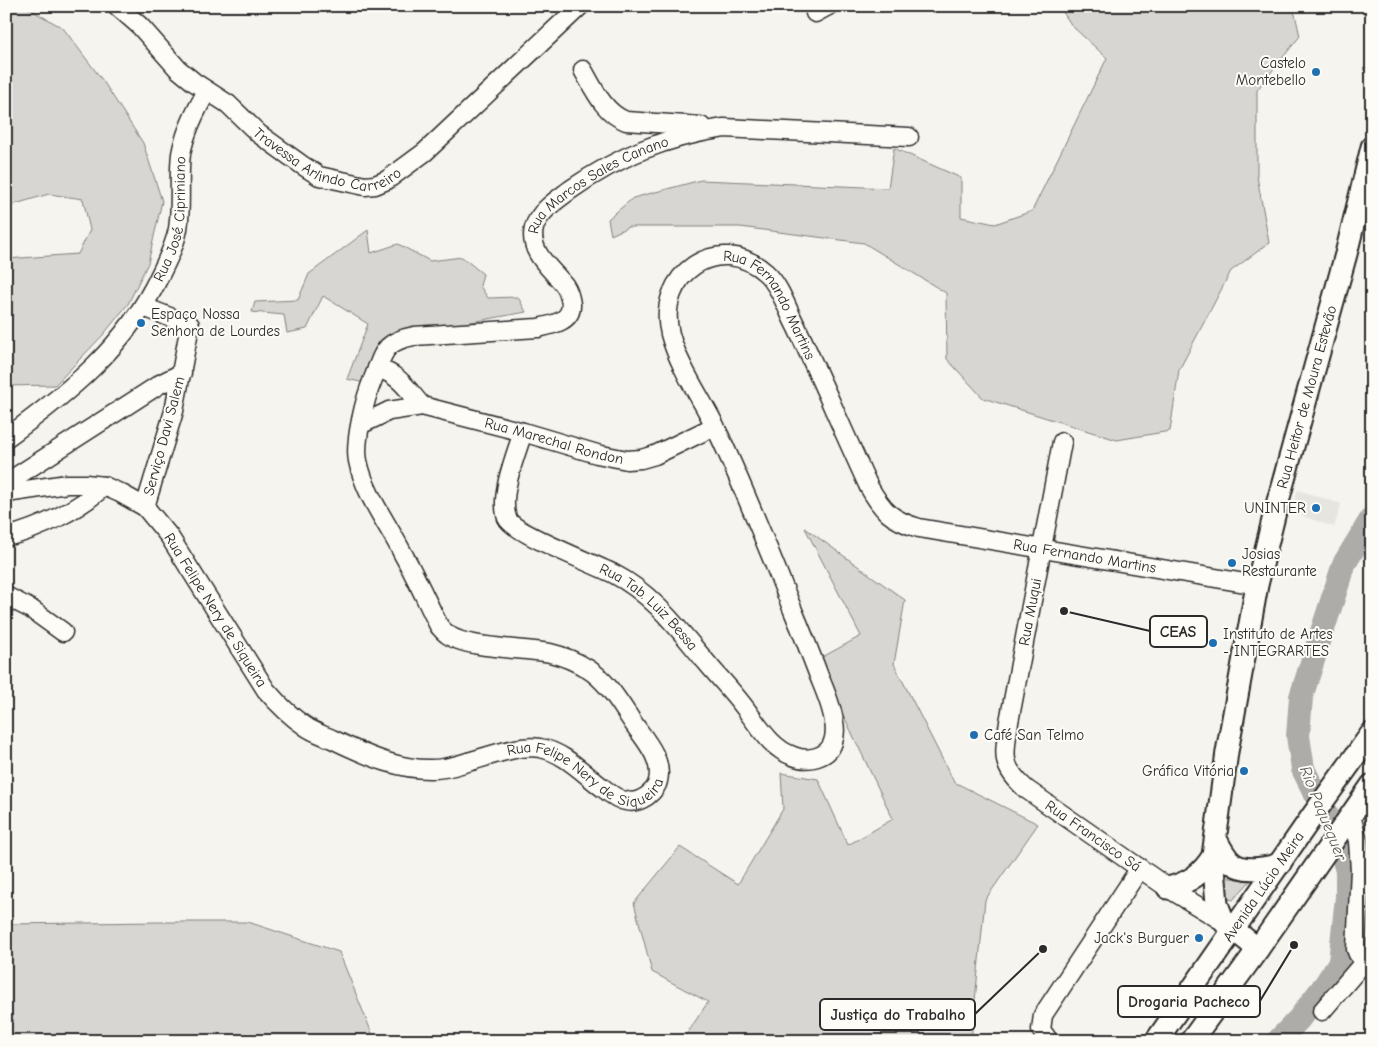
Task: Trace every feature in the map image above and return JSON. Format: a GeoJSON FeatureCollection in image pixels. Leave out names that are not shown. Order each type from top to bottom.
{"type":"FeatureCollection","features":[{"type":"Feature","properties":{"kind":"main road","name":"Rua Heitor de Moura Estevão"},"geometry":{"type":"LineString","coordinates":[[1228,927],[1219,914],[1216,899],[1214,848],[1227,752],[1257,585],[1275,512],[1369,173],[1372,147]]}},
{"type":"Feature","properties":{"kind":"main road","name":"Avenida Lúcio Meira"},"geometry":{"type":"LineString","coordinates":[[1156,1041],[1228,927],[1280,864],[1372,733]]}},
{"type":"Feature","properties":{"kind":"main road","name":"Avenida Lúcio Meira"},"geometry":{"type":"LineString","coordinates":[[1191,1041],[1258,949],[1372,785]]}},
{"type":"Feature","properties":{"kind":"main road"},"geometry":{"type":"LineString","coordinates":[[1168,888],[1188,882],[1204,870],[1214,848],[1241,868],[1258,868],[1280,864]]}},
{"type":"Feature","properties":{"kind":"main road","name":"Rua Francisco Sá"},"geometry":{"type":"LineString","coordinates":[[1228,927],[1258,949]]}},
{"type":"Feature","properties":{"kind":"street","name":"Travessa Arlindo Carreiro"},"geometry":{"type":"LineString","coordinates":[[117,6],[140,26],[178,69],[206,91],[228,104],[259,134],[319,176],[365,186],[375,185],[387,180],[425,152],[580,6]]}},
{"type":"Feature","properties":{"kind":"street"},"geometry":{"type":"LineString","coordinates":[[583,70],[598,97],[616,118],[626,121],[724,128]]}},
{"type":"Feature","properties":{"kind":"street","name":"Rua José Cipriniano"},"geometry":{"type":"LineString","coordinates":[[6,438],[48,407],[95,365],[114,346],[144,307],[167,260],[178,230],[181,154],[187,131],[206,91]]}},
{"type":"Feature","properties":{"kind":"street","name":"Rua Marcos Sales Canano"},"geometry":{"type":"LineString","coordinates":[[378,368],[382,356],[389,345],[399,339],[414,336],[538,328],[553,325],[566,318],[571,309],[570,296],[566,287],[537,253],[534,243],[534,228],[540,216],[552,204],[592,175],[624,157],[694,132],[724,128],[910,137]]}},
{"type":"Feature","properties":{"kind":"street","name":"Rua Fernando Martins"},"geometry":{"type":"LineString","coordinates":[[833,743],[834,718],[789,600],[715,426],[676,349],[669,331],[668,311],[672,292],[682,273],[701,260],[721,256],[735,257],[765,272],[776,286],[869,487],[881,506],[890,516],[901,523],[919,528],[1257,585]]}},
{"type":"Feature","properties":{"kind":"street","name":"Serviço Davi Salem"},"geometry":{"type":"LineString","coordinates":[[144,307],[190,325],[174,411],[145,507]]}},
{"type":"Feature","properties":{"kind":"street"},"geometry":{"type":"LineString","coordinates":[[378,368],[389,371],[396,376],[422,406]]}},
{"type":"Feature","properties":{"kind":"street","name":"Rua Felipe Nery de Siqueira"},"geometry":{"type":"LineString","coordinates":[[145,507],[169,536],[266,690],[282,709],[306,727],[350,748],[390,763],[426,768],[443,768],[526,747],[538,747],[550,750],[611,794],[625,801],[643,799],[652,792],[658,783],[659,770],[656,759],[646,741],[606,684],[590,670],[552,653],[460,641],[447,635],[439,626],[404,555],[364,481],[358,460],[357,443],[370,386],[378,368]]}},
{"type":"Feature","properties":{"kind":"street"},"geometry":{"type":"LineString","coordinates":[[6,483],[160,384],[182,372]]}},
{"type":"Feature","properties":{"kind":"street","name":"Rua Marechal Rondon"},"geometry":{"type":"LineString","coordinates":[[362,424],[389,412],[422,406],[598,454],[627,460],[641,459],[655,454],[715,426]]}},
{"type":"Feature","properties":{"kind":"street","name":"Rua Tab. Luiz Bessa"},"geometry":{"type":"LineString","coordinates":[[523,432],[506,492],[507,516],[512,526],[618,576],[641,592],[671,620],[740,701],[762,731],[781,750],[797,758],[813,758],[826,753],[833,743]]}},
{"type":"Feature","properties":{"kind":"street","name":"Rua Muqui"},"geometry":{"type":"LineString","coordinates":[[1009,722],[1062,442]]}},
{"type":"Feature","properties":{"kind":"street"},"geometry":{"type":"LineString","coordinates":[[6,493],[67,484],[86,484],[104,486],[145,507]]}},
{"type":"Feature","properties":{"kind":"street"},"geometry":{"type":"LineString","coordinates":[[6,536],[18,534],[44,523],[86,501],[104,486]]}},
{"type":"Feature","properties":{"kind":"street"},"geometry":{"type":"LineString","coordinates":[[6,596],[31,609],[63,632]]}},
{"type":"Feature","properties":{"kind":"street","name":"Rua Francisco Sá"},"geometry":{"type":"LineString","coordinates":[[1009,722],[1004,755],[1014,778],[1026,789],[1168,888],[1228,927]]}},
{"type":"Feature","properties":{"kind":"street"},"geometry":{"type":"LineString","coordinates":[[1322,1011],[1368,963],[1358,954],[1356,949],[1360,870],[1358,841],[1348,820]]}},
{"type":"Feature","properties":{"kind":"street"},"geometry":{"type":"LineString","coordinates":[[1049,1041],[1041,1030],[1043,1015],[1140,868]]}},
{"type":"Feature","properties":{"kind":"shaded area"},"geometry":{"type":"Polygon","coordinates":[[[6,6],[24,6],[63,28],[103,81],[143,143],[162,201],[148,263],[128,304],[103,335],[55,385],[6,386],[6,259],[78,254],[90,230],[83,199],[49,194],[6,205],[6,6]]]}},
{"type":"Feature","properties":{"kind":"shaded area"},"geometry":{"type":"Polygon","coordinates":[[[1059,6],[1293,6],[1300,36],[1257,90],[1257,176],[1269,243],[1231,271],[1179,370],[1170,431],[1117,440],[983,398],[947,359],[946,293],[864,243],[740,227],[628,227],[611,235],[608,219],[633,198],[701,180],[888,188],[894,148],[961,178],[961,217],[995,224],[1032,211],[1107,58],[1072,26],[1059,6]]]}},
{"type":"Feature","properties":{"kind":"shaded area"},"geometry":{"type":"Polygon","coordinates":[[[368,230],[371,253],[398,244],[430,261],[462,257],[483,274],[480,286],[488,298],[518,297],[526,312],[385,338],[365,383],[347,379],[368,324],[323,296],[307,329],[287,333],[284,315],[252,312],[255,302],[298,300],[309,274],[368,230]]]}},
{"type":"Feature","properties":{"kind":"shaded area","name":"UNINTER"},"geometry":{"type":"Polygon","coordinates":[[[1298,490],[1341,504],[1334,527],[1291,512],[1298,490]]]}},
{"type":"Feature","properties":{"kind":"shaded area"},"geometry":{"type":"Polygon","coordinates":[[[805,528],[905,600],[894,664],[954,782],[1038,824],[985,900],[971,1041],[682,1041],[708,1002],[652,972],[634,903],[680,847],[738,884],[783,809],[781,773],[818,779],[848,845],[893,819],[817,660],[861,636],[805,528]]]}},
{"type":"Feature","properties":{"kind":"shaded area"},"geometry":{"type":"Polygon","coordinates":[[[1372,799],[1372,960],[1366,957],[1359,935],[1366,856],[1365,810],[1372,799]]]}},
{"type":"Feature","properties":{"kind":"shaded area"},"geometry":{"type":"Polygon","coordinates":[[[1220,877],[1251,880],[1233,900],[1225,898],[1220,877]]]}},
{"type":"Feature","properties":{"kind":"shaded area"},"geometry":{"type":"Polygon","coordinates":[[[248,922],[339,952],[375,1041],[6,1041],[6,924],[248,922]]]}},
{"type":"Feature","properties":{"kind":"waterway","name":"Rio Paquequer"},"geometry":{"type":"LineString","coordinates":[[1278,1041],[1299,1019],[1340,962],[1347,897],[1347,871],[1338,838],[1303,769],[1298,736],[1301,697],[1344,564],[1372,518]]}},
{"type":"Feature","properties":{"kind":"place","name":"Castelo Montebello"},"geometry":{"type":"Point","coordinates":[1316,72]}},
{"type":"Feature","properties":{"kind":"place","name":"Espaço Nossa Senhora de Lourdes"},"geometry":{"type":"Point","coordinates":[141,323]}},
{"type":"Feature","properties":{"kind":"place","name":"UNINTER"},"geometry":{"type":"Point","coordinates":[1316,508]}},
{"type":"Feature","properties":{"kind":"place","name":"Josias Restaurante"},"geometry":{"type":"Point","coordinates":[1232,563]}},
{"type":"Feature","properties":{"kind":"place","name":"CEAS"},"geometry":{"type":"Point","coordinates":[1064,611]}},
{"type":"Feature","properties":{"kind":"place","name":"Instituto de Artes - INTEGRARTES"},"geometry":{"type":"Point","coordinates":[1213,643]}},
{"type":"Feature","properties":{"kind":"place","name":"Café San Telmo"},"geometry":{"type":"Point","coordinates":[974,735]}},
{"type":"Feature","properties":{"kind":"place","name":"Gráfica Vitória"},"geometry":{"type":"Point","coordinates":[1244,771]}},
{"type":"Feature","properties":{"kind":"place","name":"Jack's Burguer"},"geometry":{"type":"Point","coordinates":[1199,938]}},
{"type":"Feature","properties":{"kind":"place","name":"Drogaria Pacheco"},"geometry":{"type":"Point","coordinates":[1294,945]}},
{"type":"Feature","properties":{"kind":"place","name":"Justiça do Trabalho"},"geometry":{"type":"Point","coordinates":[1043,949]}}]}
